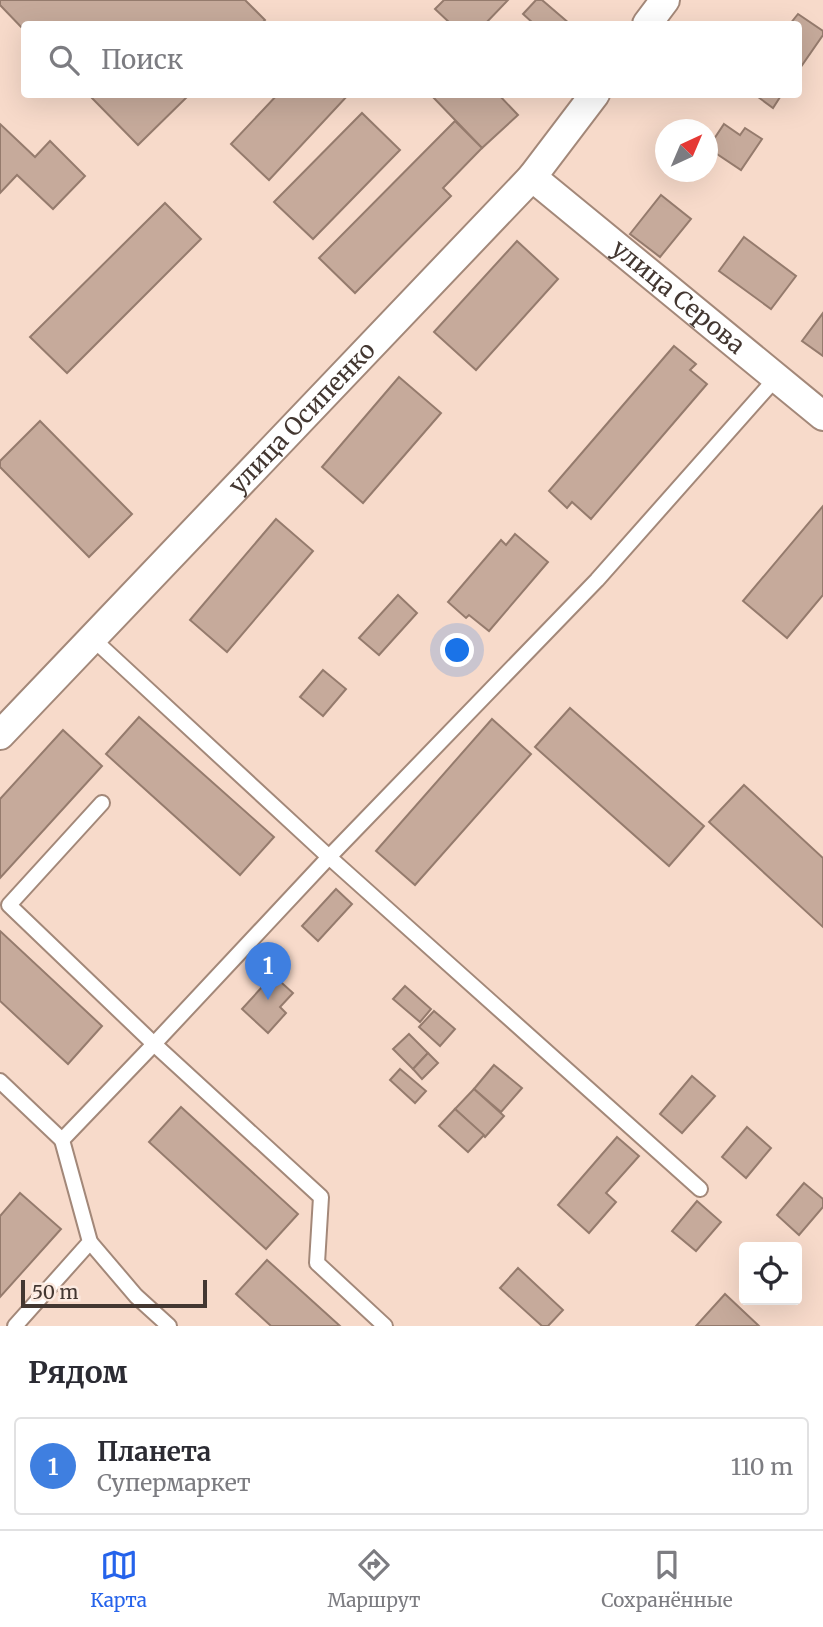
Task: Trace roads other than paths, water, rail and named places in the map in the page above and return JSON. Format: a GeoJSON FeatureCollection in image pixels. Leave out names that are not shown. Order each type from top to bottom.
{"type":"FeatureCollection","features":[{"type":"Feature","properties":{"kind":"street"},"geometry":{"type":"LineString","coordinates":[[649,21],[665,0]]}},
{"type":"Feature","properties":{"kind":"street","name":"улица Осипенко"},"geometry":{"type":"LineString","coordinates":[[0,735],[532,177],[592,98]]}},
{"type":"Feature","properties":{"kind":"street","name":"улица Серова"},"geometry":{"type":"LineString","coordinates":[[532,177],[823,416]]}},
{"type":"Feature","properties":{"kind":"lane"},"geometry":{"type":"LineString","coordinates":[[62,1140],[329,857],[597,580],[776,378]]}},
{"type":"Feature","properties":{"kind":"lane"},"geometry":{"type":"LineString","coordinates":[[92,638],[329,857],[700,1189]]}},
{"type":"Feature","properties":{"kind":"lane"},"geometry":{"type":"LineString","coordinates":[[102,803],[9,905],[154,1044],[321,1197],[317,1263],[385,1326]]}},
{"type":"Feature","properties":{"kind":"lane"},"geometry":{"type":"LineString","coordinates":[[0,1081],[62,1140],[90,1242],[136,1296],[169,1326]]}},
{"type":"Feature","properties":{"kind":"lane"},"geometry":{"type":"LineString","coordinates":[[15,1326],[90,1242]]}},
{"type":"Feature","properties":{"kind":"place","name":"Планета"},"geometry":{"type":"Point","coordinates":[268,1000]}}]}
